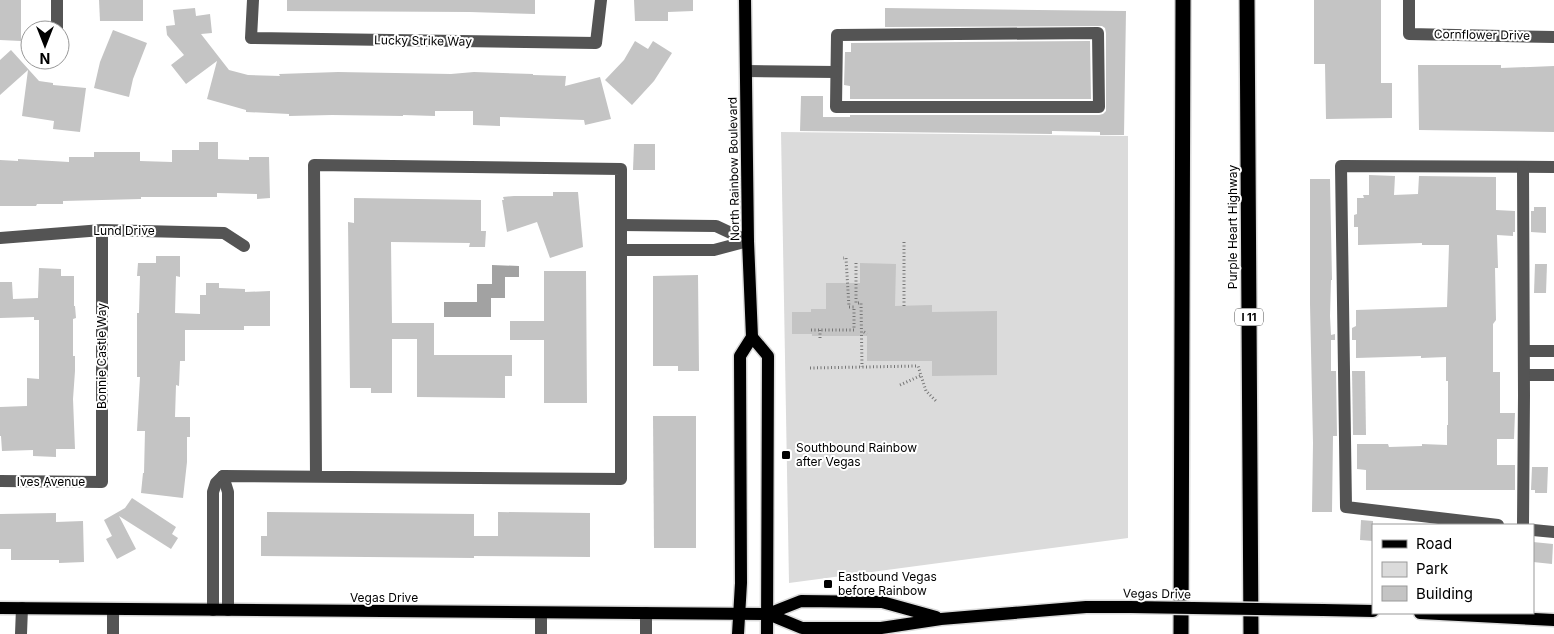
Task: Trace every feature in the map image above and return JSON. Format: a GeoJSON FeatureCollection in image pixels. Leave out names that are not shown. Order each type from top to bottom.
{"type":"FeatureCollection","features":[{"type":"Feature","properties":{"kind":"highway"},"geometry":{"type":"LineString","coordinates":[[1181,634],[1183,0]]}},
{"type":"Feature","properties":{"kind":"highway","name":"Purple Heart Highway"},"geometry":{"type":"LineString","coordinates":[[1247,0],[1250,634]]}},
{"type":"Feature","properties":{"kind":"main road","name":"North Rainbow Boulevard"},"geometry":{"type":"LineString","coordinates":[[745,0],[748,242],[752,337]]}},
{"type":"Feature","properties":{"kind":"main road"},"geometry":{"type":"LineString","coordinates":[[738,634],[741,582],[740,356],[752,337],[768,356],[767,634]]}},
{"type":"Feature","properties":{"kind":"main road","name":"Vegas Drive"},"geometry":{"type":"LineString","coordinates":[[0,608],[768,614],[802,601],[882,602],[941,619]]}},
{"type":"Feature","properties":{"kind":"main road","name":"Vegas Drive"},"geometry":{"type":"LineString","coordinates":[[768,614],[802,628],[881,628],[941,619],[1086,607],[1372,610]]}},
{"type":"Feature","properties":{"kind":"main road"},"geometry":{"type":"LineString","coordinates":[[1439,614],[1554,620]]}},
{"type":"Feature","properties":{"kind":"street"},"geometry":{"type":"LineString","coordinates":[[57,0],[57,20]]}},
{"type":"Feature","properties":{"kind":"street","name":"Lucky Strike Way"},"geometry":{"type":"LineString","coordinates":[[253,0],[250,38],[596,43],[600,0]]}},
{"type":"Feature","properties":{"kind":"street","name":"Cornflower Drive"},"geometry":{"type":"LineString","coordinates":[[1409,0],[1409,34],[1554,36]]}},
{"type":"Feature","properties":{"kind":"street"},"geometry":{"type":"LineString","coordinates":[[1098,33],[1098,107],[836,106],[836,72],[837,35],[1098,33]]}},
{"type":"Feature","properties":{"kind":"street"},"geometry":{"type":"LineString","coordinates":[[746,71],[836,72]]}},
{"type":"Feature","properties":{"kind":"street"},"geometry":{"type":"LineString","coordinates":[[212,610],[213,492],[216,483],[223,476],[621,479],[620,169],[314,165],[316,476]]}},
{"type":"Feature","properties":{"kind":"street"},"geometry":{"type":"LineString","coordinates":[[1490,524],[1346,506],[1341,166],[1554,167]]}},
{"type":"Feature","properties":{"kind":"street"},"geometry":{"type":"LineString","coordinates":[[1523,166],[1523,524]]}},
{"type":"Feature","properties":{"kind":"street"},"geometry":{"type":"LineString","coordinates":[[620,226],[716,226],[748,242]]}},
{"type":"Feature","properties":{"kind":"street","name":"Lund Drive"},"geometry":{"type":"LineString","coordinates":[[0,238],[102,230],[224,233],[244,246]]}},
{"type":"Feature","properties":{"kind":"street","name":"Bonnie Castle Way"},"geometry":{"type":"LineString","coordinates":[[102,230],[102,482]]}},
{"type":"Feature","properties":{"kind":"street"},"geometry":{"type":"LineString","coordinates":[[620,250],[714,250],[748,242]]}},
{"type":"Feature","properties":{"kind":"street"},"geometry":{"type":"LineString","coordinates":[[1524,351],[1554,351]]}},
{"type":"Feature","properties":{"kind":"street"},"geometry":{"type":"LineString","coordinates":[[1524,375],[1554,375]]}},
{"type":"Feature","properties":{"kind":"street"},"geometry":{"type":"LineString","coordinates":[[223,476],[228,492],[228,610]]}},
{"type":"Feature","properties":{"kind":"street","name":"Ives Avenue"},"geometry":{"type":"LineString","coordinates":[[0,481],[102,482]]}},
{"type":"Feature","properties":{"kind":"street"},"geometry":{"type":"LineString","coordinates":[[213,528],[228,528]]}},
{"type":"Feature","properties":{"kind":"street"},"geometry":{"type":"LineString","coordinates":[[1534,530],[1554,532]]}},
{"type":"Feature","properties":{"kind":"street"},"geometry":{"type":"LineString","coordinates":[[21,634],[22,608]]}},
{"type":"Feature","properties":{"kind":"street"},"geometry":{"type":"LineString","coordinates":[[113,609],[113,634]]}},
{"type":"Feature","properties":{"kind":"street"},"geometry":{"type":"LineString","coordinates":[[541,613],[541,634]]}},
{"type":"Feature","properties":{"kind":"street"},"geometry":{"type":"LineString","coordinates":[[646,614],[646,634]]}},
{"type":"Feature","properties":{"kind":"path"},"geometry":{"type":"LineString","coordinates":[[904,242],[904,306]]}},
{"type":"Feature","properties":{"kind":"path"},"geometry":{"type":"LineString","coordinates":[[843,258],[846,258],[849,307],[861,307]]}},
{"type":"Feature","properties":{"kind":"path"},"geometry":{"type":"LineString","coordinates":[[856,263],[856,303],[861,303],[864,332],[862,367]]}},
{"type":"Feature","properties":{"kind":"path"},"geometry":{"type":"LineString","coordinates":[[854,307],[854,330]]}},
{"type":"Feature","properties":{"kind":"path"},"geometry":{"type":"LineString","coordinates":[[811,330],[854,330],[864,332]]}},
{"type":"Feature","properties":{"kind":"path"},"geometry":{"type":"LineString","coordinates":[[820,330],[820,340]]}},
{"type":"Feature","properties":{"kind":"path"},"geometry":{"type":"LineString","coordinates":[[810,368],[918,366],[926,391],[936,401]]}},
{"type":"Feature","properties":{"kind":"path"},"geometry":{"type":"LineString","coordinates":[[900,385],[922,375]]}},
{"type":"Feature","properties":{"kind":"green space"},"geometry":{"type":"Polygon","coordinates":[[[781,132],[1128,136],[1128,538],[789,583],[781,132]]]}},
{"type":"Feature","properties":{"kind":"shaded area"},"geometry":{"type":"Polygon","coordinates":[[[492,265],[519,266],[519,277],[505,277],[505,298],[491,298],[491,317],[444,317],[444,302],[477,302],[477,284],[492,284],[492,265]]]}},
{"type":"Feature","properties":{"kind":"building"},"geometry":{"type":"Polygon","coordinates":[[[0,0],[21,0],[20,41],[0,40],[0,0]]]}},
{"type":"Feature","properties":{"kind":"building"},"geometry":{"type":"Polygon","coordinates":[[[99,0],[143,0],[143,21],[100,21],[99,0]]]}},
{"type":"Feature","properties":{"kind":"building"},"geometry":{"type":"Polygon","coordinates":[[[287,0],[535,0],[535,14],[287,11],[287,0]]]}},
{"type":"Feature","properties":{"kind":"building"},"geometry":{"type":"Polygon","coordinates":[[[634,0],[693,0],[693,11],[668,12],[668,21],[635,21],[634,0]]]}},
{"type":"Feature","properties":{"kind":"building"},"geometry":{"type":"Polygon","coordinates":[[[1314,0],[1381,0],[1381,83],[1392,83],[1392,118],[1326,119],[1325,64],[1314,64],[1314,0]]]}},
{"type":"Feature","properties":{"kind":"building"},"geometry":{"type":"Polygon","coordinates":[[[195,8],[196,16],[210,14],[212,33],[201,34],[229,70],[248,75],[280,76],[279,74],[338,72],[533,74],[566,76],[565,86],[600,77],[611,119],[585,125],[584,120],[500,117],[500,126],[473,125],[473,111],[435,111],[435,116],[289,116],[289,114],[246,112],[246,110],[207,99],[217,61],[186,84],[171,65],[184,55],[167,35],[166,26],[175,25],[173,10],[195,8]]]}},
{"type":"Feature","properties":{"kind":"building"},"geometry":{"type":"Polygon","coordinates":[[[885,8],[1126,11],[1124,135],[1100,135],[1100,132],[1052,131],[1052,134],[800,131],[801,96],[823,96],[823,117],[850,117],[850,115],[1099,115],[1106,111],[1106,33],[1105,28],[1102,26],[885,27],[885,8]]]}},
{"type":"Feature","properties":{"kind":"building"},"geometry":{"type":"Polygon","coordinates":[[[113,30],[147,43],[133,79],[129,97],[94,88],[100,62],[113,30]]]}},
{"type":"Feature","properties":{"kind":"building"},"geometry":{"type":"Polygon","coordinates":[[[635,41],[648,49],[653,41],[672,53],[654,81],[632,105],[605,80],[624,60],[635,41]]]}},
{"type":"Feature","properties":{"kind":"building"},"geometry":{"type":"Polygon","coordinates":[[[1090,41],[1091,99],[850,99],[850,86],[844,85],[845,52],[851,52],[851,43],[1090,41]]]}},
{"type":"Feature","properties":{"kind":"building"},"geometry":{"type":"Polygon","coordinates":[[[11,50],[20,60],[20,70],[28,70],[0,95],[0,60],[11,50]]]}},
{"type":"Feature","properties":{"kind":"building"},"geometry":{"type":"Polygon","coordinates":[[[1418,65],[1501,65],[1501,68],[1554,66],[1554,132],[1419,130],[1418,65]]]}},
{"type":"Feature","properties":{"kind":"building"},"geometry":{"type":"Polygon","coordinates":[[[28,70],[39,81],[53,83],[53,85],[86,88],[80,132],[53,129],[54,121],[22,116],[28,70]]]}},
{"type":"Feature","properties":{"kind":"building"},"geometry":{"type":"Polygon","coordinates":[[[199,142],[218,142],[218,159],[249,160],[249,157],[269,157],[270,198],[257,199],[257,194],[217,193],[217,197],[141,197],[141,199],[63,201],[63,204],[37,204],[36,206],[0,206],[0,160],[18,161],[18,159],[69,162],[69,157],[94,157],[94,152],[140,152],[140,161],[172,162],[172,150],[199,150],[199,142]]]}},
{"type":"Feature","properties":{"kind":"building"},"geometry":{"type":"Polygon","coordinates":[[[634,144],[655,144],[655,170],[633,170],[634,144]]]}},
{"type":"Feature","properties":{"kind":"building"},"geometry":{"type":"Polygon","coordinates":[[[1369,175],[1395,176],[1394,195],[1418,194],[1419,176],[1496,177],[1496,210],[1515,211],[1515,232],[1513,232],[1513,236],[1497,235],[1498,268],[1495,268],[1496,320],[1493,324],[1493,372],[1500,372],[1500,413],[1515,413],[1514,439],[1497,439],[1497,465],[1515,465],[1515,490],[1366,490],[1366,470],[1357,469],[1357,444],[1388,444],[1389,447],[1422,446],[1422,444],[1447,445],[1448,425],[1446,357],[1356,358],[1356,340],[1352,340],[1352,328],[1356,326],[1356,310],[1447,307],[1449,245],[1422,245],[1422,243],[1358,245],[1358,227],[1354,227],[1354,215],[1357,214],[1357,198],[1364,198],[1363,195],[1369,195],[1369,175]]]}},
{"type":"Feature","properties":{"kind":"building"},"geometry":{"type":"Polygon","coordinates":[[[1310,179],[1330,179],[1332,280],[1330,316],[1331,335],[1335,334],[1335,340],[1331,340],[1331,371],[1336,371],[1337,436],[1333,436],[1332,512],[1312,512],[1310,179]]]}},
{"type":"Feature","properties":{"kind":"building"},"geometry":{"type":"Polygon","coordinates":[[[553,192],[578,192],[583,247],[550,258],[537,222],[507,232],[502,200],[504,200],[503,197],[514,196],[553,196],[553,192]]]}},
{"type":"Feature","properties":{"kind":"building"},"geometry":{"type":"Polygon","coordinates":[[[354,198],[481,200],[481,231],[486,231],[485,247],[469,247],[470,243],[391,242],[392,323],[434,323],[434,355],[512,355],[512,376],[505,376],[505,398],[417,397],[417,339],[392,339],[392,393],[371,393],[371,388],[350,388],[348,222],[354,223],[354,198]]]}},
{"type":"Feature","properties":{"kind":"building"},"geometry":{"type":"Polygon","coordinates":[[[1534,207],[1546,207],[1546,233],[1531,232],[1531,211],[1534,211],[1534,207]]]}},
{"type":"Feature","properties":{"kind":"building"},"geometry":{"type":"Polygon","coordinates":[[[156,256],[180,256],[180,277],[176,276],[175,313],[200,314],[200,295],[206,295],[206,283],[219,283],[219,288],[245,289],[245,292],[270,291],[270,326],[244,326],[244,330],[185,330],[185,361],[180,361],[179,386],[176,385],[175,417],[190,417],[190,437],[187,437],[187,462],[183,498],[141,493],[144,473],[145,431],[137,431],[140,377],[137,377],[137,313],[139,313],[140,276],[137,276],[138,263],[156,263],[156,256]]]}},
{"type":"Feature","properties":{"kind":"building"},"geometry":{"type":"Polygon","coordinates":[[[860,263],[896,264],[895,306],[932,305],[932,312],[997,311],[997,375],[932,376],[932,361],[867,361],[867,336],[792,334],[792,312],[811,312],[811,309],[826,309],[826,283],[860,283],[860,263]]]}},
{"type":"Feature","properties":{"kind":"building"},"geometry":{"type":"Polygon","coordinates":[[[1535,264],[1547,264],[1546,293],[1534,293],[1535,264]]]}},
{"type":"Feature","properties":{"kind":"building"},"geometry":{"type":"Polygon","coordinates":[[[39,268],[61,269],[61,276],[74,276],[76,318],[73,319],[75,449],[56,449],[56,457],[33,456],[33,450],[2,451],[0,436],[0,407],[27,406],[27,378],[39,379],[39,320],[34,320],[34,317],[0,318],[0,282],[12,282],[13,299],[38,298],[39,268]]]}},
{"type":"Feature","properties":{"kind":"building"},"geometry":{"type":"Polygon","coordinates":[[[544,271],[586,271],[587,403],[544,403],[544,340],[510,340],[510,321],[544,321],[544,271]]]}},
{"type":"Feature","properties":{"kind":"building"},"geometry":{"type":"Polygon","coordinates":[[[698,275],[699,371],[678,371],[678,366],[653,366],[653,276],[698,275]]]}},
{"type":"Feature","properties":{"kind":"building"},"geometry":{"type":"Polygon","coordinates":[[[1352,371],[1365,371],[1366,435],[1353,435],[1352,371]]]}},
{"type":"Feature","properties":{"kind":"building"},"geometry":{"type":"Polygon","coordinates":[[[653,416],[696,416],[696,548],[654,548],[653,416]]]}},
{"type":"Feature","properties":{"kind":"building"},"geometry":{"type":"Polygon","coordinates":[[[1532,467],[1548,467],[1547,493],[1535,493],[1535,490],[1531,490],[1532,467]]]}},
{"type":"Feature","properties":{"kind":"building"},"geometry":{"type":"Polygon","coordinates":[[[132,498],[176,527],[172,534],[178,538],[171,549],[119,516],[136,549],[117,559],[106,539],[112,536],[104,520],[125,508],[132,498]]]}},
{"type":"Feature","properties":{"kind":"building"},"geometry":{"type":"Polygon","coordinates":[[[267,512],[474,514],[474,536],[498,536],[498,512],[590,513],[590,557],[261,556],[261,536],[267,536],[267,512]]]}},
{"type":"Feature","properties":{"kind":"building"},"geometry":{"type":"Polygon","coordinates":[[[56,513],[56,522],[83,521],[84,562],[59,563],[59,560],[11,560],[11,549],[0,549],[0,514],[56,513]]]}},
{"type":"Feature","properties":{"kind":"building"},"geometry":{"type":"Polygon","coordinates":[[[1361,520],[1373,521],[1372,541],[1360,540],[1361,520]]]}},
{"type":"Feature","properties":{"kind":"building"},"geometry":{"type":"Polygon","coordinates":[[[1534,542],[1553,544],[1552,564],[1534,562],[1534,542]]]}},
{"type":"Feature","properties":{"kind":"place","name":"Southbound Rainbow after Vegas"},"geometry":{"type":"Point","coordinates":[786,455]}},
{"type":"Feature","properties":{"kind":"place","name":"Eastbound Vegas before Rainbow"},"geometry":{"type":"Point","coordinates":[828,584]}}]}
